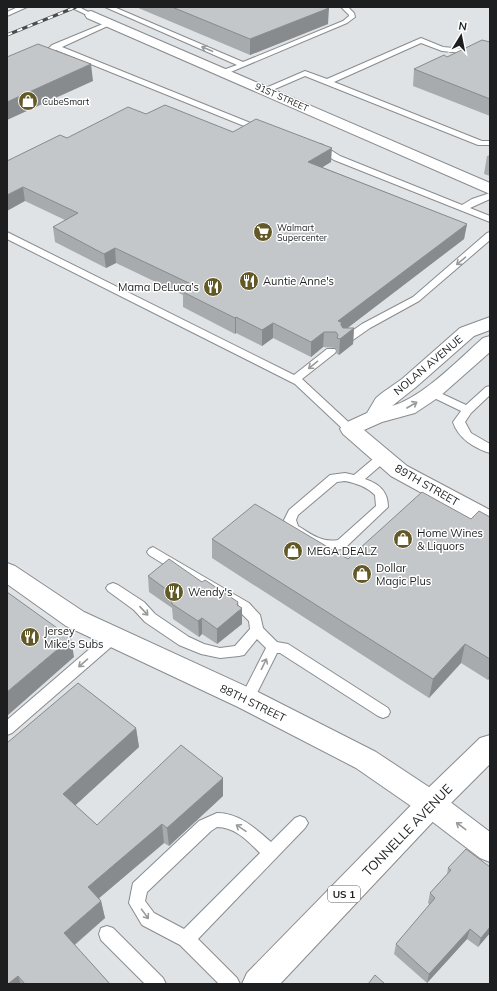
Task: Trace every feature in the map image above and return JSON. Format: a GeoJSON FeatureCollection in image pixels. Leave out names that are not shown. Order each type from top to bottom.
{"type":"FeatureCollection","features":[{"type":"Feature","properties":{"kind":"street","name":"91ST STREET"},"geometry":{"type":"LineString","coordinates":[[90,12],[110,23],[226,72],[490,189]]}},
{"type":"Feature","properties":{"kind":"street","name":"NOLAN AVENUE"},"geometry":{"type":"LineString","coordinates":[[375,417],[383,403],[467,332],[490,323]]}},
{"type":"Feature","properties":{"kind":"street","name":"NOLAN AVENUE"},"geometry":{"type":"LineString","coordinates":[[350,429],[375,417],[408,408],[432,393],[490,342]]}},
{"type":"Feature","properties":{"kind":"street","name":"89TH STREET"},"geometry":{"type":"LineString","coordinates":[[350,429],[399,471],[490,520]]}},
{"type":"Feature","properties":{"kind":"street","name":"88TH STREET"},"geometry":{"type":"LineString","coordinates":[[7,572],[75,619],[247,699],[366,760],[431,804],[490,849]]}},
{"type":"Feature","properties":{"kind":"street","name":"TONNELLE AVENUE"},"geometry":{"type":"LineString","coordinates":[[258,984],[431,804],[490,746]]}},
{"type":"Feature","properties":{"kind":"lane"},"geometry":{"type":"LineString","coordinates":[[7,14],[24,7]]}},
{"type":"Feature","properties":{"kind":"lane","name":"91ST STREET"},"geometry":{"type":"LineString","coordinates":[[73,7],[90,12]]}},
{"type":"Feature","properties":{"kind":"lane"},"geometry":{"type":"LineString","coordinates":[[108,7],[243,65]]}},
{"type":"Feature","properties":{"kind":"lane"},"geometry":{"type":"LineString","coordinates":[[226,72],[345,22],[352,17],[352,14],[344,7]]}},
{"type":"Feature","properties":{"kind":"lane"},"geometry":{"type":"LineString","coordinates":[[41,53],[110,23]]}},
{"type":"Feature","properties":{"kind":"lane"},"geometry":{"type":"LineString","coordinates":[[327,82],[421,40],[442,49],[484,53],[490,55]]}},
{"type":"Feature","properties":{"kind":"lane"},"geometry":{"type":"LineString","coordinates":[[55,47],[252,126],[275,129]]}},
{"type":"Feature","properties":{"kind":"lane"},"geometry":{"type":"LineString","coordinates":[[265,90],[305,73],[481,143],[490,143]]}},
{"type":"Feature","properties":{"kind":"lane"},"geometry":{"type":"LineString","coordinates":[[307,141],[337,158],[490,219]]}},
{"type":"Feature","properties":{"kind":"lane"},"geometry":{"type":"LineString","coordinates":[[463,208],[475,201],[490,196]]}},
{"type":"Feature","properties":{"kind":"lane"},"geometry":{"type":"LineString","coordinates":[[7,235],[299,382],[350,429]]}},
{"type":"Feature","properties":{"kind":"lane"},"geometry":{"type":"LineString","coordinates":[[346,340],[366,326],[416,299],[490,236]]}},
{"type":"Feature","properties":{"kind":"lane"},"geometry":{"type":"LineString","coordinates":[[295,380],[331,351]]}},
{"type":"Feature","properties":{"kind":"lane"},"geometry":{"type":"LineString","coordinates":[[490,389],[467,410],[459,422],[460,430],[469,438],[490,448]]}},
{"type":"Feature","properties":{"kind":"lane"},"geometry":{"type":"LineString","coordinates":[[432,393],[467,410]]}},
{"type":"Feature","properties":{"kind":"lane"},"geometry":{"type":"LineString","coordinates":[[357,479],[379,492],[383,499],[382,507],[342,544],[330,546],[318,544],[292,528],[290,520],[293,513],[334,478],[345,477],[357,479],[383,457]]}},
{"type":"Feature","properties":{"kind":"lane"},"geometry":{"type":"LineString","coordinates":[[153,552],[244,607],[255,619],[257,630],[273,647],[283,648],[383,712]]}},
{"type":"Feature","properties":{"kind":"lane"},"geometry":{"type":"LineString","coordinates":[[113,588],[139,606],[150,618],[184,641],[201,649],[220,653],[239,651],[257,630]]}},
{"type":"Feature","properties":{"kind":"lane"},"geometry":{"type":"LineString","coordinates":[[7,729],[113,637]]}},
{"type":"Feature","properties":{"kind":"lane"},"geometry":{"type":"LineString","coordinates":[[247,699],[273,647]]}},
{"type":"Feature","properties":{"kind":"lane"},"geometry":{"type":"LineString","coordinates":[[231,984],[186,939],[148,919],[137,902],[139,888],[205,826],[217,820],[229,821],[240,826],[271,852]]}},
{"type":"Feature","properties":{"kind":"lane"},"geometry":{"type":"LineString","coordinates":[[186,939],[300,823]]}},
{"type":"Feature","properties":{"kind":"lane"},"geometry":{"type":"LineString","coordinates":[[107,934],[157,984]]}},
{"type":"Feature","properties":{"kind":"building"},"geometry":{"type":"Polygon","coordinates":[[[172,7],[325,7],[329,8],[250,39],[172,7]]]}},
{"type":"Feature","properties":{"kind":"building"},"geometry":{"type":"Polygon","coordinates":[[[482,40],[490,42],[490,99],[414,69],[444,55],[447,57],[482,40]]]}},
{"type":"Feature","properties":{"kind":"building"},"geometry":{"type":"Polygon","coordinates":[[[38,44],[91,64],[7,102],[7,57],[38,44]]]}},
{"type":"Feature","properties":{"kind":"building","name":"Walmart Supercenter"},"geometry":{"type":"Polygon","coordinates":[[[165,105],[233,132],[256,119],[332,148],[308,162],[467,224],[338,321],[341,322],[343,328],[354,328],[340,339],[337,338],[338,335],[336,332],[324,332],[311,342],[273,323],[262,330],[236,317],[235,318],[183,292],[193,285],[115,248],[104,254],[53,227],[78,213],[23,187],[7,195],[7,161],[60,135],[67,138],[128,107],[146,114],[165,105]]]}},
{"type":"Feature","properties":{"kind":"building"},"geometry":{"type":"Polygon","coordinates":[[[422,492],[471,519],[479,511],[490,517],[490,659],[465,644],[433,679],[212,539],[255,504],[348,559],[422,492]]]}},
{"type":"Feature","properties":{"kind":"building"},"geometry":{"type":"Polygon","coordinates":[[[169,559],[202,582],[205,580],[238,602],[237,605],[242,608],[217,629],[202,618],[198,621],[172,604],[170,592],[148,576],[169,559]]]}},
{"type":"Feature","properties":{"kind":"building"},"geometry":{"type":"Polygon","coordinates":[[[7,592],[71,638],[7,692],[7,592]]]}},
{"type":"Feature","properties":{"kind":"building"},"geometry":{"type":"Polygon","coordinates":[[[78,683],[136,728],[63,794],[97,825],[181,745],[223,778],[167,828],[162,824],[88,887],[101,901],[64,933],[110,984],[25,984],[18,976],[7,984],[7,743],[78,683]]]}},
{"type":"Feature","properties":{"kind":"building"},"geometry":{"type":"Polygon","coordinates":[[[466,849],[490,867],[490,927],[481,938],[470,929],[429,974],[396,944],[435,898],[430,893],[451,870],[448,868],[466,849]]]}},
{"type":"Feature","properties":{"kind":"building"},"geometry":{"type":"Polygon","coordinates":[[[375,975],[385,984],[368,984],[375,975]]]}},
{"type":"Feature","properties":{"kind":"railway"},"geometry":{"type":"LineString","coordinates":[[7,35],[76,7]]}},
{"type":"Feature","properties":{"kind":"place","name":"CubeSmart"},"geometry":{"type":"Point","coordinates":[28,101]}},
{"type":"Feature","properties":{"kind":"place","name":"Walmart Supercenter"},"geometry":{"type":"Point","coordinates":[263,232]}},
{"type":"Feature","properties":{"kind":"place","name":"Auntie Anne's"},"geometry":{"type":"Point","coordinates":[249,281]}},
{"type":"Feature","properties":{"kind":"place","name":"Mama DeLuca’s"},"geometry":{"type":"Point","coordinates":[213,287]}},
{"type":"Feature","properties":{"kind":"place","name":"Home Wines & Liquors"},"geometry":{"type":"Point","coordinates":[403,539]}},
{"type":"Feature","properties":{"kind":"place","name":"MEGA DEALZ"},"geometry":{"type":"Point","coordinates":[293,551]}},
{"type":"Feature","properties":{"kind":"place","name":"Dollar Magic Plus"},"geometry":{"type":"Point","coordinates":[362,574]}},
{"type":"Feature","properties":{"kind":"place","name":"Wendy's"},"geometry":{"type":"Point","coordinates":[174,592]}},
{"type":"Feature","properties":{"kind":"place","name":"Jersey Mike's Subs"},"geometry":{"type":"Point","coordinates":[30,637]}}]}
